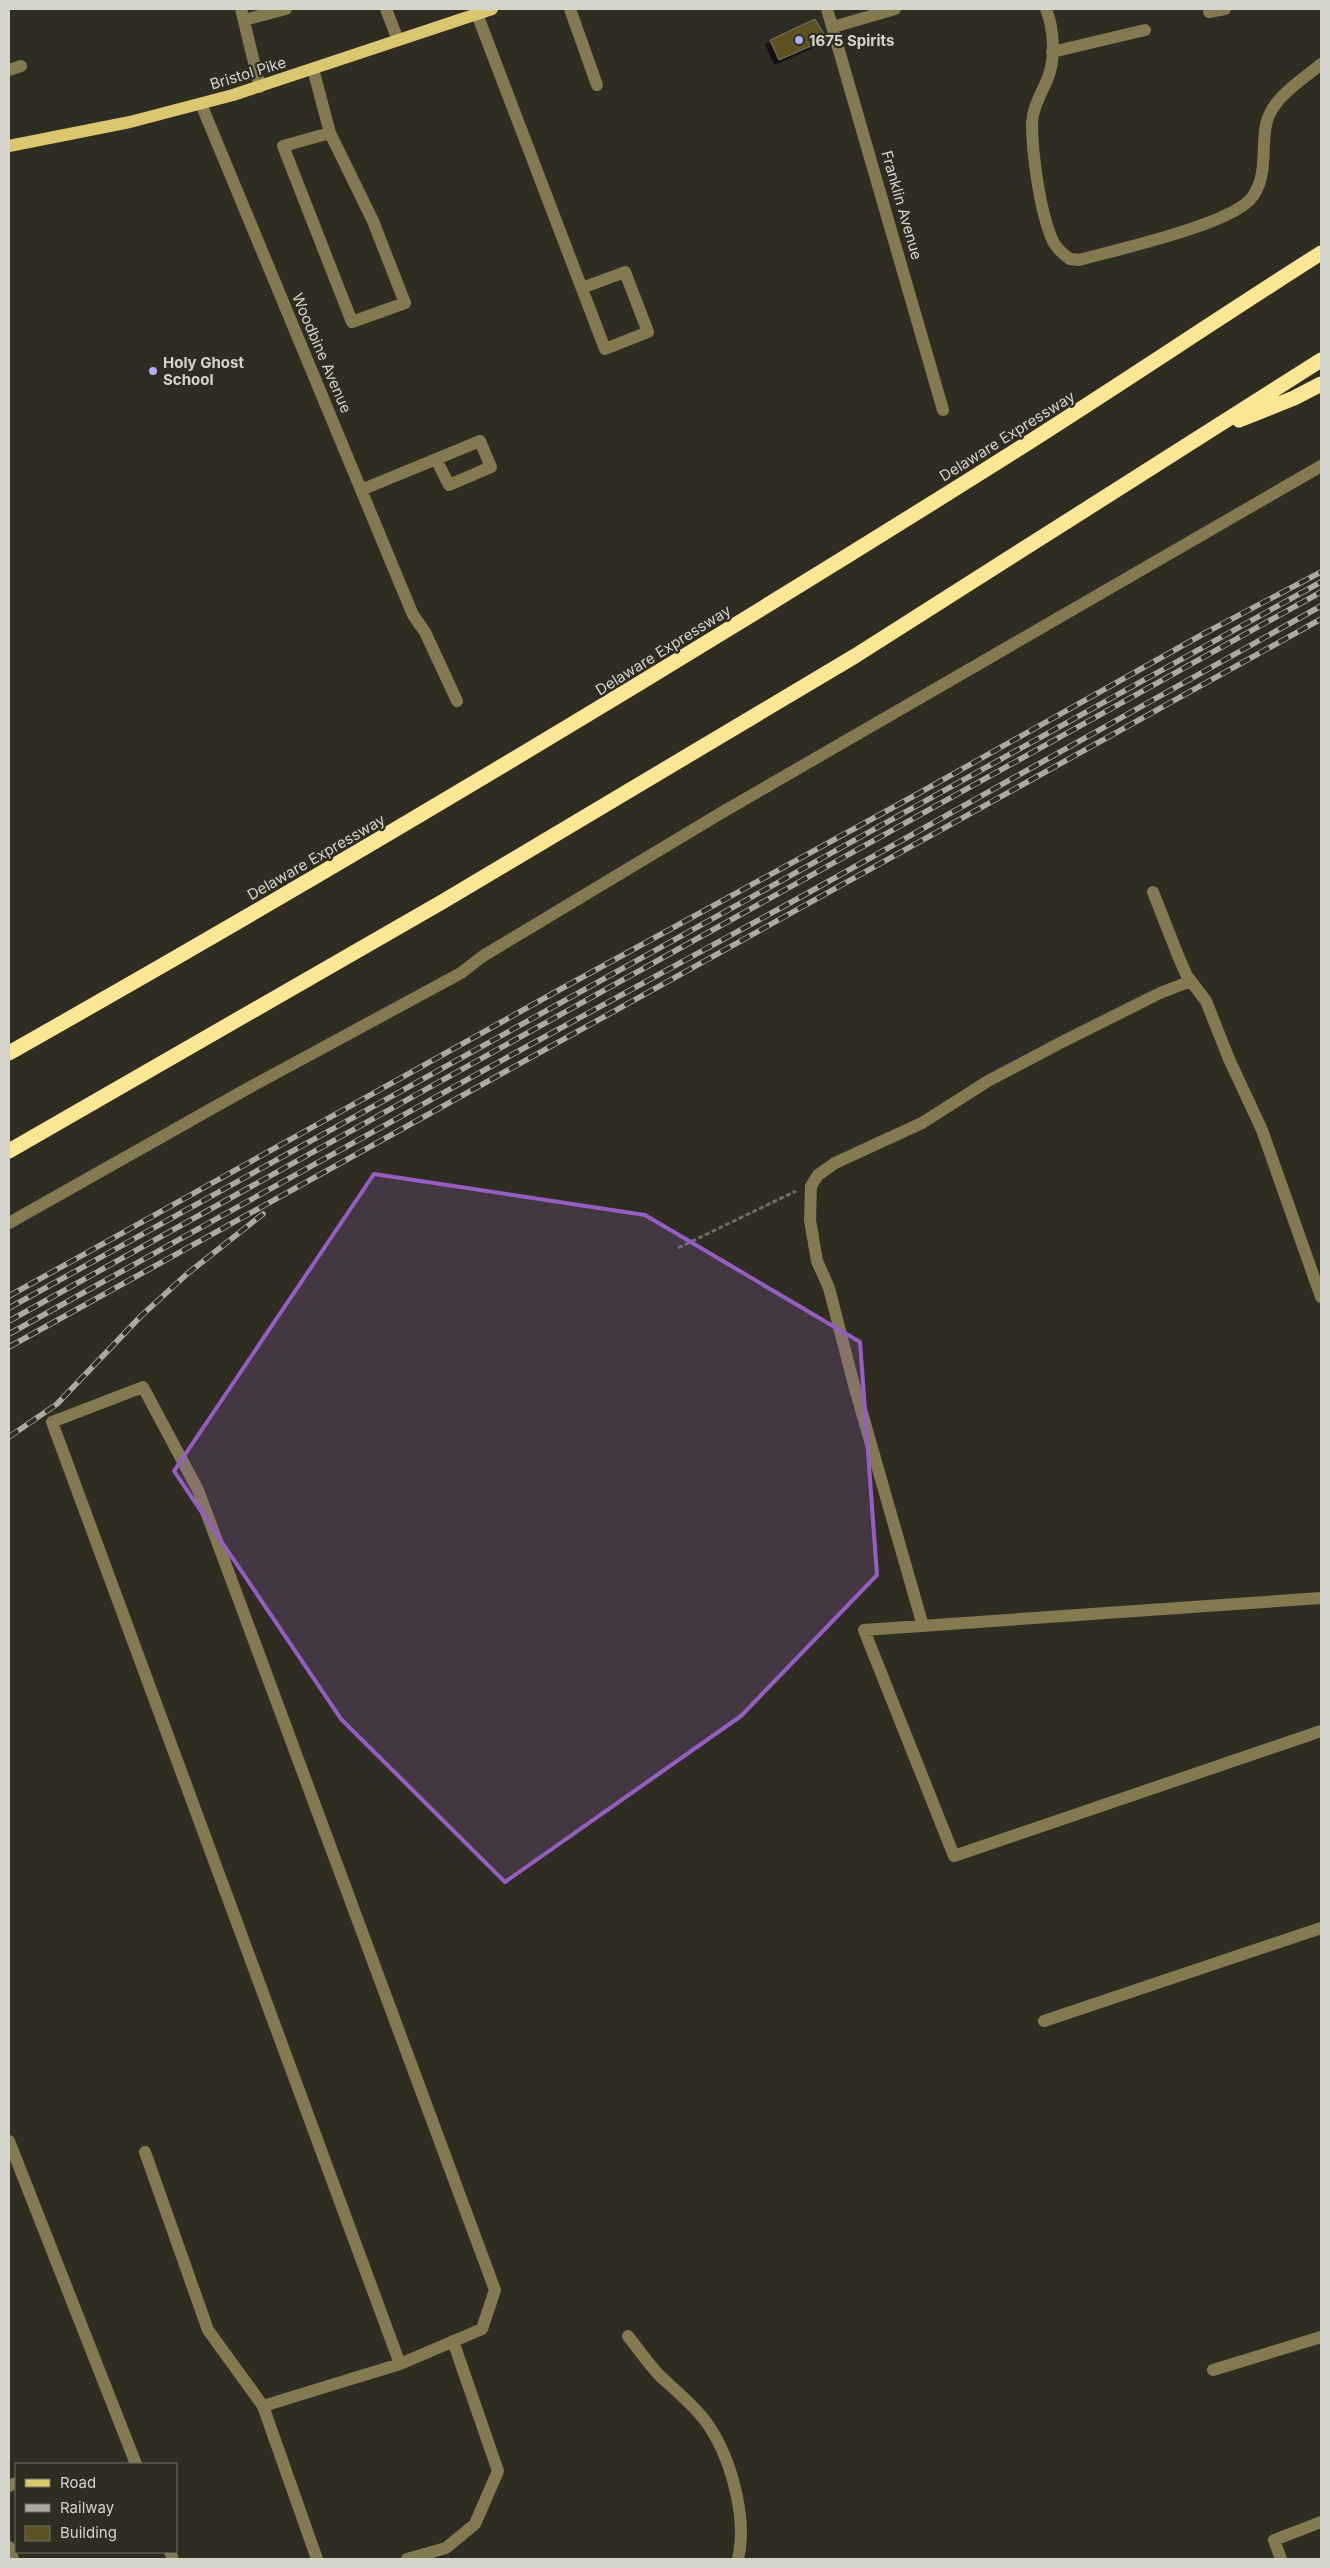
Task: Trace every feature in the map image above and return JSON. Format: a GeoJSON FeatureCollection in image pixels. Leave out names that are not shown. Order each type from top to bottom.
{"type":"FeatureCollection","features":[{"type":"Feature","properties":{"kind":"highway","name":"Delaware Expressway"},"geometry":{"type":"LineString","coordinates":[[9,1053],[346,860],[586,718],[979,474],[1321,254]]}},
{"type":"Feature","properties":{"kind":"highway"},"geometry":{"type":"LineString","coordinates":[[9,1151],[442,902],[855,656],[1321,360]]}},
{"type":"Feature","properties":{"kind":"highway"},"geometry":{"type":"LineString","coordinates":[[1203,435],[1294,398],[1321,384]]}},
{"type":"Feature","properties":{"kind":"main road","name":"Bristol Pike"},"geometry":{"type":"LineString","coordinates":[[9,146],[130,122],[201,104],[260,87],[492,9]]}},
{"type":"Feature","properties":{"kind":"street"},"geometry":{"type":"LineString","coordinates":[[260,87],[242,14],[286,9]]}},
{"type":"Feature","properties":{"kind":"street"},"geometry":{"type":"LineString","coordinates":[[386,9],[398,40]]}},
{"type":"Feature","properties":{"kind":"street"},"geometry":{"type":"LineString","coordinates":[[570,9],[597,85]]}},
{"type":"Feature","properties":{"kind":"street","name":"Franklin Avenue"},"geometry":{"type":"LineString","coordinates":[[827,9],[943,410]]}},
{"type":"Feature","properties":{"kind":"street"},"geometry":{"type":"LineString","coordinates":[[832,27],[895,9]]}},
{"type":"Feature","properties":{"kind":"street"},"geometry":{"type":"LineString","coordinates":[[1046,9],[1052,52],[1049,78],[1035,108],[1032,123],[1038,180],[1052,241],[1063,255],[1070,259],[1079,260],[1202,225],[1245,205],[1253,196],[1260,181],[1265,162],[1266,125],[1271,112],[1288,91],[1321,64]]}},
{"type":"Feature","properties":{"kind":"street"},"geometry":{"type":"LineString","coordinates":[[1209,12],[1225,9]]}},
{"type":"Feature","properties":{"kind":"street"},"geometry":{"type":"LineString","coordinates":[[477,14],[605,349],[648,332],[625,272],[582,288]]}},
{"type":"Feature","properties":{"kind":"street"},"geometry":{"type":"LineString","coordinates":[[1052,52],[1145,30]]}},
{"type":"Feature","properties":{"kind":"street"},"geometry":{"type":"LineString","coordinates":[[313,69],[330,133],[373,221],[405,302],[352,322],[284,146],[330,133]]}},
{"type":"Feature","properties":{"kind":"street","name":"Woodbine Avenue"},"geometry":{"type":"LineString","coordinates":[[201,104],[412,615],[425,632],[457,701]]}},
{"type":"Feature","properties":{"kind":"street"},"geometry":{"type":"LineString","coordinates":[[361,490],[436,459]]}},
{"type":"Feature","properties":{"kind":"street"},"geometry":{"type":"LineString","coordinates":[[9,1223],[243,1091],[460,973],[484,956],[704,823],[1321,466]]}},
{"type":"Feature","properties":{"kind":"street"},"geometry":{"type":"LineString","coordinates":[[1153,892],[1178,958],[1191,981],[1206,1001],[1229,1059],[1262,1130],[1321,1297]]}},
{"type":"Feature","properties":{"kind":"street"},"geometry":{"type":"LineString","coordinates":[[923,1626],[854,1386],[830,1288],[817,1261],[810,1220],[811,1186],[818,1175],[835,1163],[922,1123],[988,1081],[1062,1042],[1160,993],[1191,981]]}},
{"type":"Feature","properties":{"kind":"street"},"geometry":{"type":"LineString","coordinates":[[263,2406],[400,2364],[482,2329],[495,2290],[198,1490],[143,1387],[52,1422],[400,2364]]}},
{"type":"Feature","properties":{"kind":"street"},"geometry":{"type":"LineString","coordinates":[[1321,1598],[864,1630],[954,1856],[1321,1731]]}},
{"type":"Feature","properties":{"kind":"street"},"geometry":{"type":"LineString","coordinates":[[1044,2021],[1321,1928]]}},
{"type":"Feature","properties":{"kind":"street"},"geometry":{"type":"LineString","coordinates":[[9,2141],[136,2463]]}},
{"type":"Feature","properties":{"kind":"street"},"geometry":{"type":"LineString","coordinates":[[145,2152],[208,2330],[263,2406],[317,2559]]}},
{"type":"Feature","properties":{"kind":"street"},"geometry":{"type":"LineString","coordinates":[[628,2336],[659,2374],[683,2395],[704,2420],[718,2442],[731,2476],[739,2508],[741,2530],[738,2559]]}},
{"type":"Feature","properties":{"kind":"street"},"geometry":{"type":"LineString","coordinates":[[1213,2370],[1321,2337]]}},
{"type":"Feature","properties":{"kind":"street"},"geometry":{"type":"LineString","coordinates":[[407,2559],[446,2548],[475,2524],[498,2471],[453,2341]]}},
{"type":"Feature","properties":{"kind":"street"},"geometry":{"type":"LineString","coordinates":[[1281,2559],[1274,2540],[1321,2522]]}},
{"type":"Feature","properties":{"kind":"street"},"geometry":{"type":"LineString","coordinates":[[9,2547],[13,2559]]}},
{"type":"Feature","properties":{"kind":"path"},"geometry":{"type":"LineString","coordinates":[[678,1248],[788,1193],[811,1186]]}},
{"type":"Feature","properties":{"kind":"highlighted area"},"geometry":{"type":"Polygon","coordinates":[[[374,1174],[645,1215],[860,1342],[877,1575],[741,1716],[505,1882],[341,1719],[174,1471],[374,1174]]]}},
{"type":"Feature","properties":{"kind":"building","name":"1675 Spirits"},"geometry":{"type":"Polygon","coordinates":[[[815,19],[827,39],[779,60],[770,40],[815,19]]]}},
{"type":"Feature","properties":{"kind":"railway"},"geometry":{"type":"LineString","coordinates":[[9,1296],[1205,633],[1321,572]]}},
{"type":"Feature","properties":{"kind":"railway"},"geometry":{"type":"LineString","coordinates":[[9,1308],[1321,582]]}},
{"type":"Feature","properties":{"kind":"railway"},"geometry":{"type":"LineString","coordinates":[[9,1321],[1321,592]]}},
{"type":"Feature","properties":{"kind":"railway"},"geometry":{"type":"LineString","coordinates":[[9,1334],[788,904],[1321,606]]}},
{"type":"Feature","properties":{"kind":"railway"},"geometry":{"type":"LineString","coordinates":[[9,1347],[1321,619]]}},
{"type":"Feature","properties":{"kind":"railway"},"geometry":{"type":"LineString","coordinates":[[9,1437],[57,1404],[141,1316],[187,1274],[263,1214]]}},
{"type":"Feature","properties":{"kind":"place","name":"1675 Spirits"},"geometry":{"type":"Point","coordinates":[799,40]}},
{"type":"Feature","properties":{"kind":"place","name":"Holy Ghost School"},"geometry":{"type":"Point","coordinates":[153,371]}}]}
